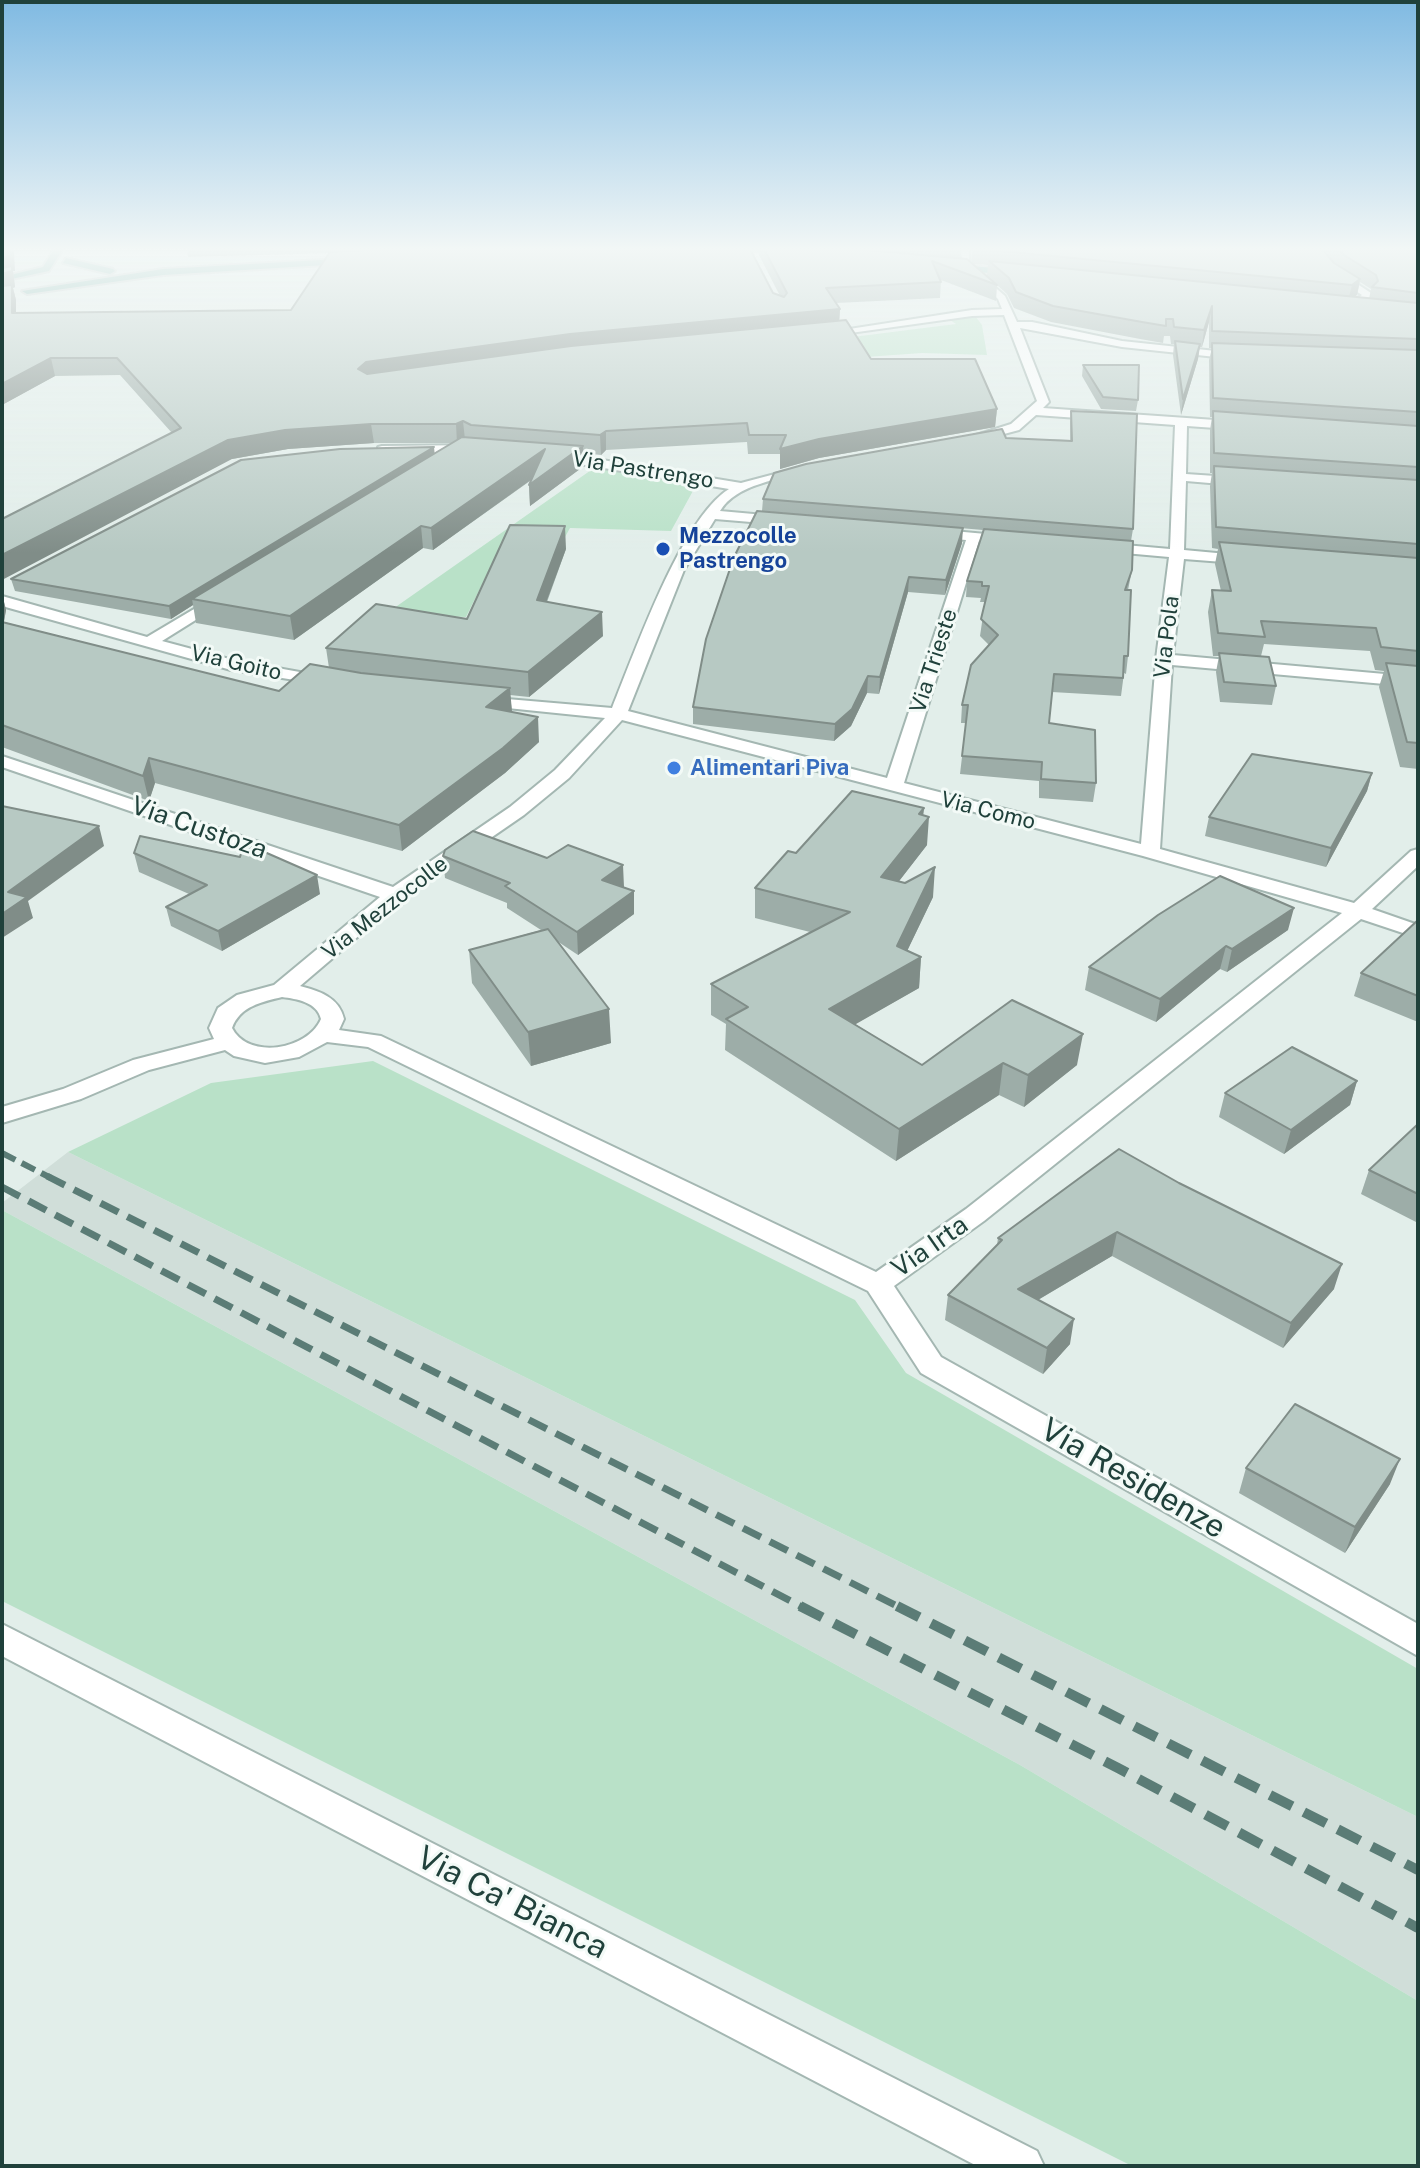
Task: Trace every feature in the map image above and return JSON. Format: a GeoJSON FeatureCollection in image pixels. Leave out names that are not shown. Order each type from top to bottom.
{"type":"FeatureCollection","features":[{"type":"Feature","properties":{"kind":"street"},"geometry":{"type":"LineString","coordinates":[[953,444],[992,436],[1015,427],[1043,402],[1024,350]]}},
{"type":"Feature","properties":{"kind":"street"},"geometry":{"type":"LineString","coordinates":[[1185,350],[1254,357]]}},
{"type":"Feature","properties":{"kind":"street"},"geometry":{"type":"LineString","coordinates":[[1033,411],[1260,427]]}},
{"type":"Feature","properties":{"kind":"street","name":"Via Pola"},"geometry":{"type":"LineString","coordinates":[[1150,852],[1164,659],[1177,554],[1181,422]]}},
{"type":"Feature","properties":{"kind":"street"},"geometry":{"type":"LineString","coordinates":[[439,464],[466,447]]}},
{"type":"Feature","properties":{"kind":"street"},"geometry":{"type":"LineString","coordinates":[[370,451],[466,447],[497,451]]}},
{"type":"Feature","properties":{"kind":"street","name":"Via Pastrengo"},"geometry":{"type":"LineString","coordinates":[[545,455],[665,472],[741,487]]}},
{"type":"Feature","properties":{"kind":"street","name":"Via Mezzocolle"},"geometry":{"type":"LineString","coordinates":[[282,990],[395,895],[517,811],[562,774],[618,714],[677,570],[719,501],[741,487],[819,465]]}},
{"type":"Feature","properties":{"kind":"street"},"geometry":{"type":"LineString","coordinates":[[1179,477],[1259,483]]}},
{"type":"Feature","properties":{"kind":"street"},"geometry":{"type":"LineString","coordinates":[[710,514],[804,522]]}},
{"type":"Feature","properties":{"kind":"street"},"geometry":{"type":"LineString","coordinates":[[912,531],[1036,542]]}},
{"type":"Feature","properties":{"kind":"street","name":"Via Trieste"},"geometry":{"type":"LineString","coordinates":[[894,786],[974,536]]}},
{"type":"Feature","properties":{"kind":"street"},"geometry":{"type":"LineString","coordinates":[[1083,546],[1268,561]]}},
{"type":"Feature","properties":{"kind":"street"},"geometry":{"type":"LineString","coordinates":[[151,641],[228,593]]}},
{"type":"Feature","properties":{"kind":"street","name":"Via Goito"},"geometry":{"type":"LineString","coordinates":[[2,601],[231,665],[350,686]]}},
{"type":"Feature","properties":{"kind":"street"},"geometry":{"type":"LineString","coordinates":[[1164,659],[1418,682]]}},
{"type":"Feature","properties":{"kind":"street"},"geometry":{"type":"LineString","coordinates":[[460,698],[618,714]]}},
{"type":"Feature","properties":{"kind":"street","name":"Via Como"},"geometry":{"type":"LineString","coordinates":[[618,714],[1150,852],[1358,911],[1418,932]]}},
{"type":"Feature","properties":{"kind":"street","name":"Via Custoza"},"geometry":{"type":"LineString","coordinates":[[2,761],[395,895]]}},
{"type":"Feature","properties":{"kind":"street","name":"Via Irta"},"geometry":{"type":"LineString","coordinates":[[322,1035],[373,1041],[878,1284],[975,1215],[1358,911],[1418,855]]}},
{"type":"Feature","properties":{"kind":"street","name":"Via Mezzocolle"},"geometry":{"type":"LineString","coordinates":[[226,1043],[220,1034],[220,1024],[225,1014],[249,998],[282,990],[300,991],[326,1003],[331,1013],[330,1024],[322,1035]]}},
{"type":"Feature","properties":{"kind":"street"},"geometry":{"type":"LineString","coordinates":[[2,1115],[72,1094],[141,1065],[226,1043],[249,1054],[269,1054],[289,1052],[322,1035]]}},
{"type":"Feature","properties":{"kind":"street","name":"Via Residenze"},"geometry":{"type":"LineString","coordinates":[[878,1284],[931,1365],[1418,1641]]}},
{"type":"Feature","properties":{"kind":"street","name":"Via Ca' Bianca"},"geometry":{"type":"LineString","coordinates":[[2,1639],[1022,2166]]}},
{"type":"Feature","properties":{"kind":"shaded area"},"geometry":{"type":"Polygon","coordinates":[[[68,1152],[1418,1817],[1418,2001],[1020,1765],[2,1210],[2,1203],[68,1152]]]}},
{"type":"Feature","properties":{"kind":"green space"},"geometry":{"type":"Polygon","coordinates":[[[827,350],[986,350],[987,355],[922,353],[852,358],[827,350]]]}},
{"type":"Feature","properties":{"kind":"green space"},"geometry":{"type":"Polygon","coordinates":[[[594,468],[689,483],[694,489],[671,531],[570,528],[560,546],[502,544],[466,617],[391,614],[397,606],[594,468]]]}},
{"type":"Feature","properties":{"kind":"green space"},"geometry":{"type":"Polygon","coordinates":[[[373,1061],[855,1300],[906,1373],[1418,1669],[1418,1817],[68,1152],[211,1083],[373,1061]]]}},
{"type":"Feature","properties":{"kind":"green space"},"geometry":{"type":"Polygon","coordinates":[[[2,1210],[1020,1765],[1418,2001],[1418,2166],[1132,2166],[2,1601],[2,1210]]]}},
{"type":"Feature","properties":{"kind":"building"},"geometry":{"type":"Polygon","coordinates":[[[2,350],[452,350],[366,362],[358,369],[367,374],[541,350],[865,350],[871,359],[975,359],[997,409],[819,439],[780,449],[786,435],[749,435],[747,423],[606,431],[600,435],[471,425],[463,421],[456,424],[371,424],[285,430],[228,440],[2,555],[2,519],[181,428],[117,358],[51,358],[2,384],[2,350]]]}},
{"type":"Feature","properties":{"kind":"building"},"geometry":{"type":"Polygon","coordinates":[[[1176,350],[1198,350],[1183,399],[1176,350]]]}},
{"type":"Feature","properties":{"kind":"building"},"geometry":{"type":"Polygon","coordinates":[[[1212,350],[1418,350],[1418,412],[1213,398],[1212,350]]]}},
{"type":"Feature","properties":{"kind":"building"},"geometry":{"type":"Polygon","coordinates":[[[1083,365],[1139,365],[1138,400],[1103,397],[1083,365]]]}},
{"type":"Feature","properties":{"kind":"building"},"geometry":{"type":"Polygon","coordinates":[[[1071,411],[1137,414],[1133,529],[763,499],[774,473],[806,464],[1002,429],[1006,438],[1072,441],[1071,411]]]}},
{"type":"Feature","properties":{"kind":"building"},"geometry":{"type":"Polygon","coordinates":[[[1213,411],[1418,426],[1418,467],[1214,453],[1213,411]]]}},
{"type":"Feature","properties":{"kind":"building"},"geometry":{"type":"Polygon","coordinates":[[[462,437],[583,446],[529,485],[545,449],[431,528],[421,526],[290,616],[192,599],[462,437]]]}},
{"type":"Feature","properties":{"kind":"building"},"geometry":{"type":"Polygon","coordinates":[[[434,447],[169,606],[11,579],[241,460],[340,449],[434,447]]]}},
{"type":"Feature","properties":{"kind":"building"},"geometry":{"type":"Polygon","coordinates":[[[1214,466],[1418,480],[1418,544],[1216,527],[1214,466]]]}},
{"type":"Feature","properties":{"kind":"building"},"geometry":{"type":"Polygon","coordinates":[[[757,511],[963,528],[946,580],[909,577],[880,677],[868,676],[852,709],[835,724],[693,707],[706,639],[734,557],[757,511]]]}},
{"type":"Feature","properties":{"kind":"building"},"geometry":{"type":"Polygon","coordinates":[[[510,525],[565,526],[537,600],[602,612],[528,672],[326,648],[376,604],[467,619],[510,525]]]}},
{"type":"Feature","properties":{"kind":"building"},"geometry":{"type":"Polygon","coordinates":[[[984,529],[1133,541],[1132,570],[1125,590],[1131,590],[1128,656],[1124,656],[1123,678],[1054,674],[1049,723],[1095,730],[1096,783],[1041,779],[1042,762],[962,756],[968,705],[962,705],[971,665],[998,635],[981,619],[989,586],[967,581],[984,529]]]}},
{"type":"Feature","properties":{"kind":"building"},"geometry":{"type":"Polygon","coordinates":[[[1219,542],[1418,558],[1418,651],[1381,647],[1376,628],[1261,621],[1265,637],[1218,633],[1212,590],[1231,591],[1219,542]]]}},
{"type":"Feature","properties":{"kind":"building"},"geometry":{"type":"Polygon","coordinates":[[[2,622],[279,691],[310,664],[361,673],[510,688],[486,707],[538,717],[503,748],[399,825],[149,758],[143,776],[2,725],[2,622]]]}},
{"type":"Feature","properties":{"kind":"building"},"geometry":{"type":"Polygon","coordinates":[[[1219,653],[1269,657],[1276,686],[1224,682],[1219,653]]]}},
{"type":"Feature","properties":{"kind":"building"},"geometry":{"type":"Polygon","coordinates":[[[1386,663],[1418,666],[1418,743],[1407,742],[1386,663]]]}},
{"type":"Feature","properties":{"kind":"building"},"geometry":{"type":"Polygon","coordinates":[[[1252,754],[1372,773],[1331,848],[1209,817],[1252,754]]]}},
{"type":"Feature","properties":{"kind":"building"},"geometry":{"type":"Polygon","coordinates":[[[852,791],[924,808],[919,814],[929,817],[881,877],[905,883],[935,867],[897,946],[921,957],[829,1009],[922,1065],[1012,1000],[1083,1034],[1028,1075],[1003,1063],[899,1129],[726,1019],[748,1007],[711,984],[850,912],[755,888],[788,851],[796,853],[852,791]]]}},
{"type":"Feature","properties":{"kind":"building"},"geometry":{"type":"Polygon","coordinates":[[[2,806],[99,826],[8,892],[27,897],[2,914],[2,806]]]}},
{"type":"Feature","properties":{"kind":"building"},"geometry":{"type":"Polygon","coordinates":[[[473,831],[547,858],[568,845],[623,865],[602,880],[634,891],[577,932],[505,886],[510,883],[443,856],[445,850],[473,831]]]}},
{"type":"Feature","properties":{"kind":"building"},"geometry":{"type":"Polygon","coordinates":[[[140,836],[240,857],[244,843],[317,875],[218,931],[166,907],[207,885],[134,853],[140,836]]]}},
{"type":"Feature","properties":{"kind":"building"},"geometry":{"type":"Polygon","coordinates":[[[1220,876],[1294,908],[1232,949],[1226,946],[1160,999],[1089,967],[1158,915],[1220,876]]]}},
{"type":"Feature","properties":{"kind":"building"},"geometry":{"type":"Polygon","coordinates":[[[1418,920],[1418,996],[1361,973],[1418,920]]]}},
{"type":"Feature","properties":{"kind":"building"},"geometry":{"type":"Polygon","coordinates":[[[548,929],[609,1009],[528,1032],[469,950],[548,929]]]}},
{"type":"Feature","properties":{"kind":"building"},"geometry":{"type":"Polygon","coordinates":[[[1292,1047],[1357,1081],[1291,1130],[1225,1093],[1292,1047]]]}},
{"type":"Feature","properties":{"kind":"building"},"geometry":{"type":"Polygon","coordinates":[[[1418,1124],[1418,1194],[1369,1170],[1418,1124]]]}},
{"type":"Feature","properties":{"kind":"building"},"geometry":{"type":"Polygon","coordinates":[[[1119,1149],[1179,1183],[1342,1264],[1291,1323],[1117,1232],[1018,1289],[1074,1319],[1047,1348],[948,1295],[1002,1240],[998,1238],[1119,1149]]]}},
{"type":"Feature","properties":{"kind":"building"},"geometry":{"type":"Polygon","coordinates":[[[1295,1404],[1400,1459],[1355,1527],[1246,1468],[1295,1404]]]}},
{"type":"Feature","properties":{"kind":"railway"},"geometry":{"type":"LineString","coordinates":[[2,1153],[51,1178]]}},
{"type":"Feature","properties":{"kind":"railway"},"geometry":{"type":"LineString","coordinates":[[47,1176],[901,1608]]}},
{"type":"Feature","properties":{"kind":"railway"},"geometry":{"type":"LineString","coordinates":[[2,1187],[804,1608]]}},
{"type":"Feature","properties":{"kind":"railway"},"geometry":{"type":"LineString","coordinates":[[800,1606],[1118,1768],[1418,1928]]}},
{"type":"Feature","properties":{"kind":"railway"},"geometry":{"type":"LineString","coordinates":[[897,1606],[1418,1870]]}},
{"type":"Feature","properties":{"kind":"place","name":"Mezzocolle Pastrengo"},"geometry":{"type":"Point","coordinates":[663,549]}},
{"type":"Feature","properties":{"kind":"place","name":"Alimentari Piva"},"geometry":{"type":"Point","coordinates":[674,768]}}]}
